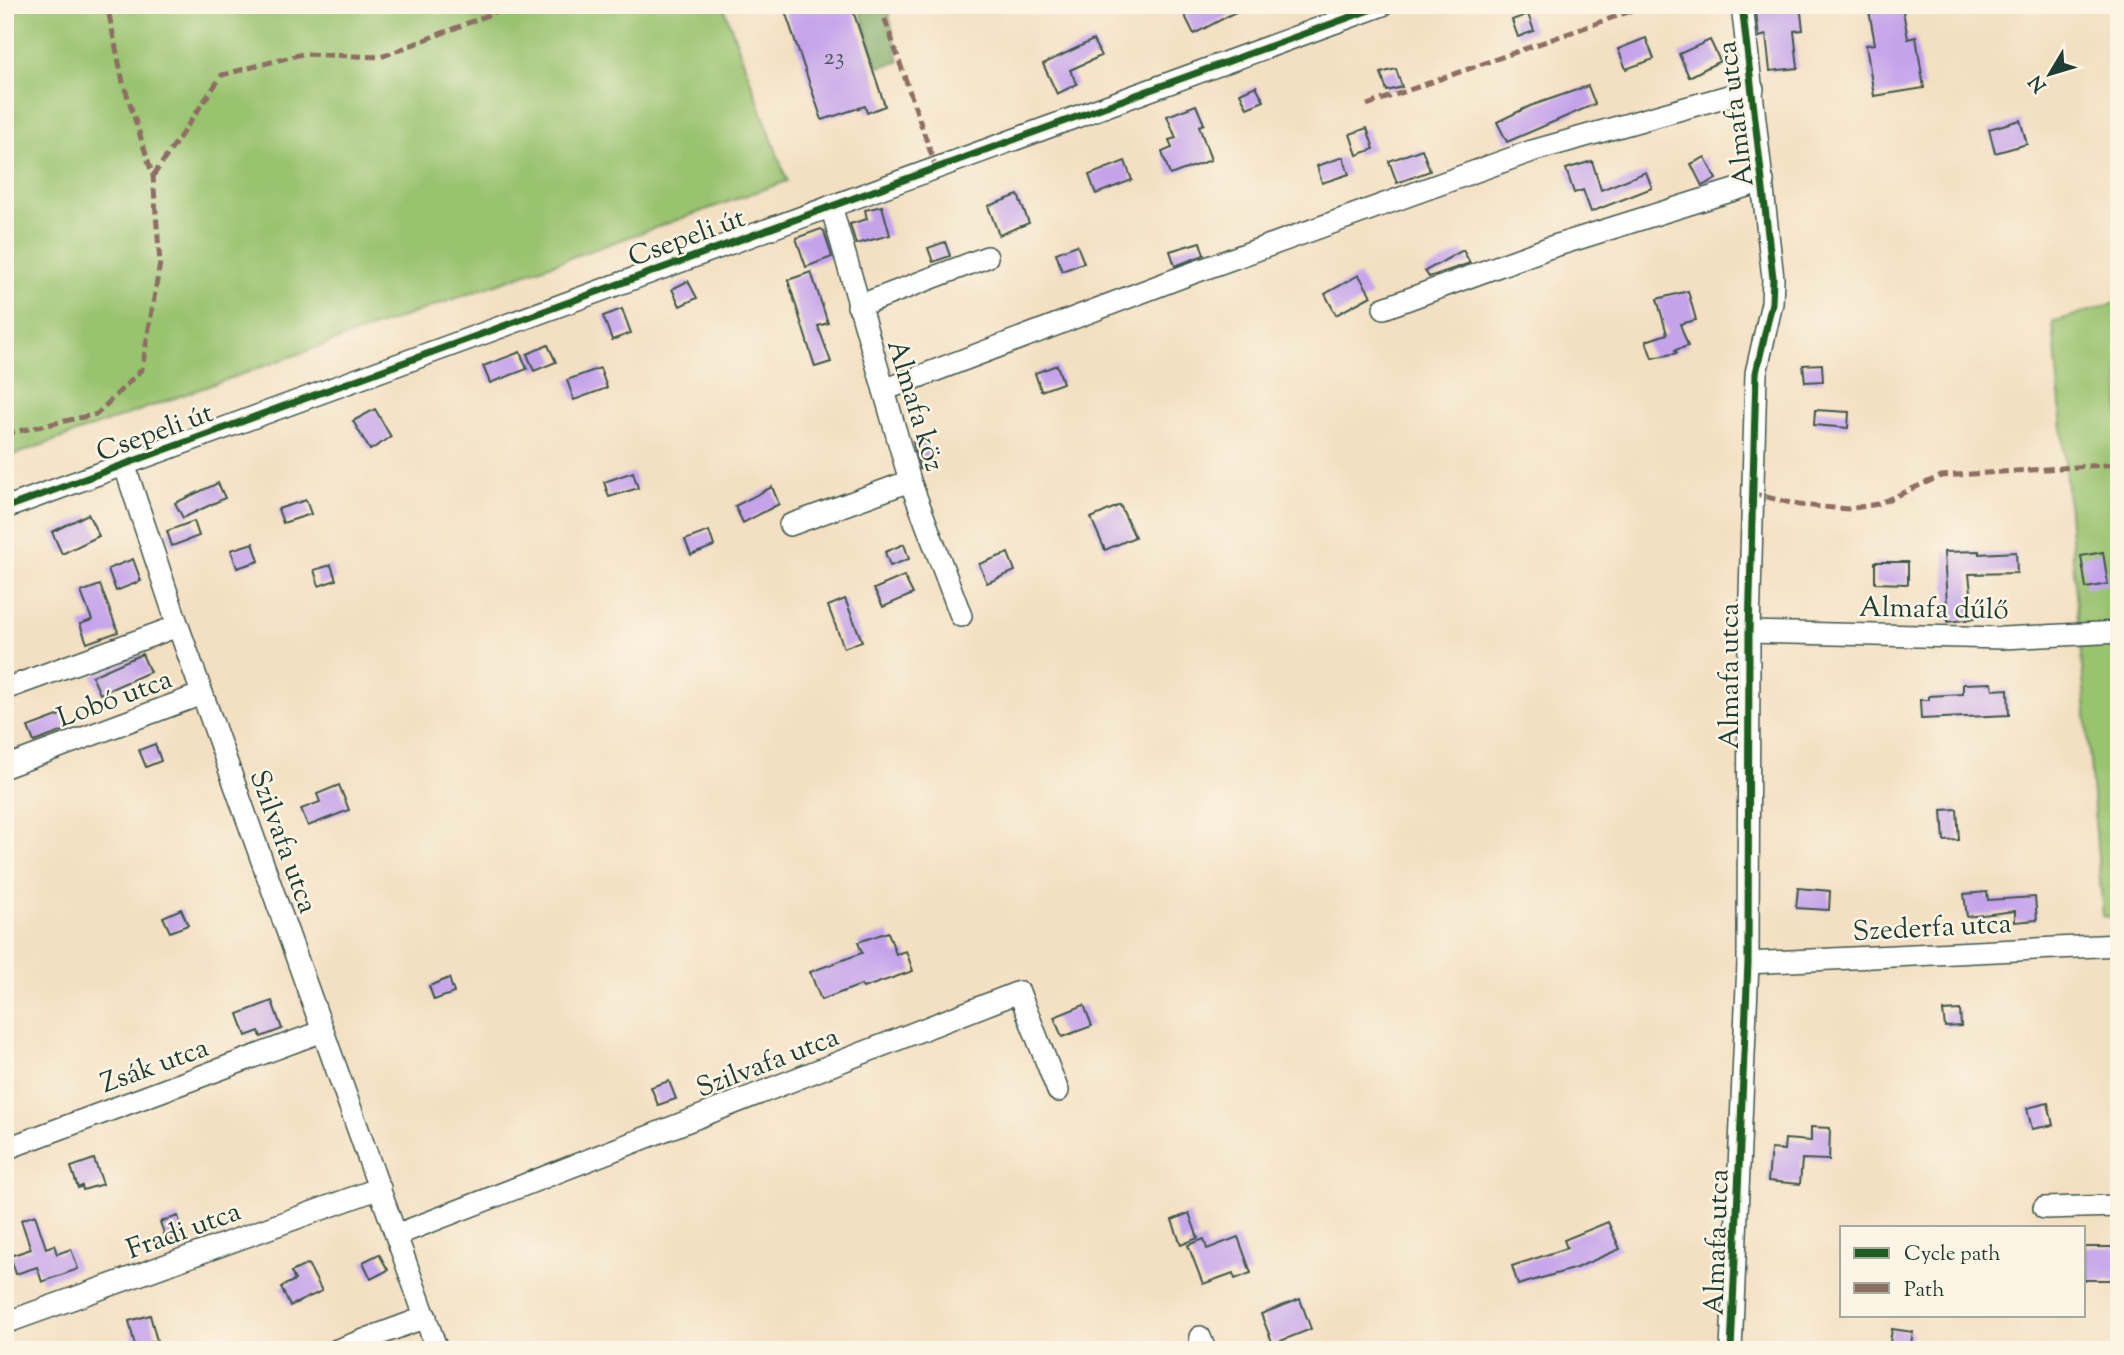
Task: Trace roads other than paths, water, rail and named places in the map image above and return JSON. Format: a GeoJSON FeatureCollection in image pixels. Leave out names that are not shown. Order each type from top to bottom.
{"type":"FeatureCollection","features":[{"type":"Feature","properties":{"kind":"street","name":"Csepeli út"},"geometry":{"type":"LineString","coordinates":[[5,508],[1382,5]]}},
{"type":"Feature","properties":{"kind":"street","name":"Almafa utca"},"geometry":{"type":"LineString","coordinates":[[1731,1350],[1748,963],[1749,632],[1756,373],[1772,303],[1763,181],[1742,5]]}},
{"type":"Feature","properties":{"kind":"street"},"geometry":{"type":"LineString","coordinates":[[884,390],[1187,275],[1532,151],[1753,89]]}},
{"type":"Feature","properties":{"kind":"street"},"geometry":{"type":"LineString","coordinates":[[1384,308],[1548,248],[1763,181]]}},
{"type":"Feature","properties":{"kind":"street","name":"Almafa köz"},"geometry":{"type":"LineString","coordinates":[[831,206],[910,481],[961,616]]}},
{"type":"Feature","properties":{"kind":"street"},"geometry":{"type":"LineString","coordinates":[[858,306],[987,257]]}},
{"type":"Feature","properties":{"kind":"street","name":"Szilvafa utca"},"geometry":{"type":"LineString","coordinates":[[124,464],[202,694],[438,1350]]}},
{"type":"Feature","properties":{"kind":"street"},"geometry":{"type":"LineString","coordinates":[[790,525],[910,481]]}},
{"type":"Feature","properties":{"kind":"street"},"geometry":{"type":"LineString","coordinates":[[5,689],[178,626]]}},
{"type":"Feature","properties":{"kind":"street","name":"Almafa dűlő"},"geometry":{"type":"LineString","coordinates":[[1749,632],[2003,638],[2119,632]]}},
{"type":"Feature","properties":{"kind":"street","name":"Lobó utca"},"geometry":{"type":"LineString","coordinates":[[5,767],[202,694]]}},
{"type":"Feature","properties":{"kind":"street","name":"Szederfa utca"},"geometry":{"type":"LineString","coordinates":[[1748,963],[2119,945]]}},
{"type":"Feature","properties":{"kind":"street","name":"Szilvafa utca"},"geometry":{"type":"LineString","coordinates":[[396,1235],[1019,992],[1058,1091]]}},
{"type":"Feature","properties":{"kind":"street","name":"Zsák utca"},"geometry":{"type":"LineString","coordinates":[[5,1149],[323,1031]]}},
{"type":"Feature","properties":{"kind":"street","name":"Fradi utca"},"geometry":{"type":"LineString","coordinates":[[5,1323],[380,1188]]}},
{"type":"Feature","properties":{"kind":"street"},"geometry":{"type":"LineString","coordinates":[[2044,1208],[2119,1206]]}},
{"type":"Feature","properties":{"kind":"street"},"geometry":{"type":"LineString","coordinates":[[337,1350],[426,1317]]}}]}
